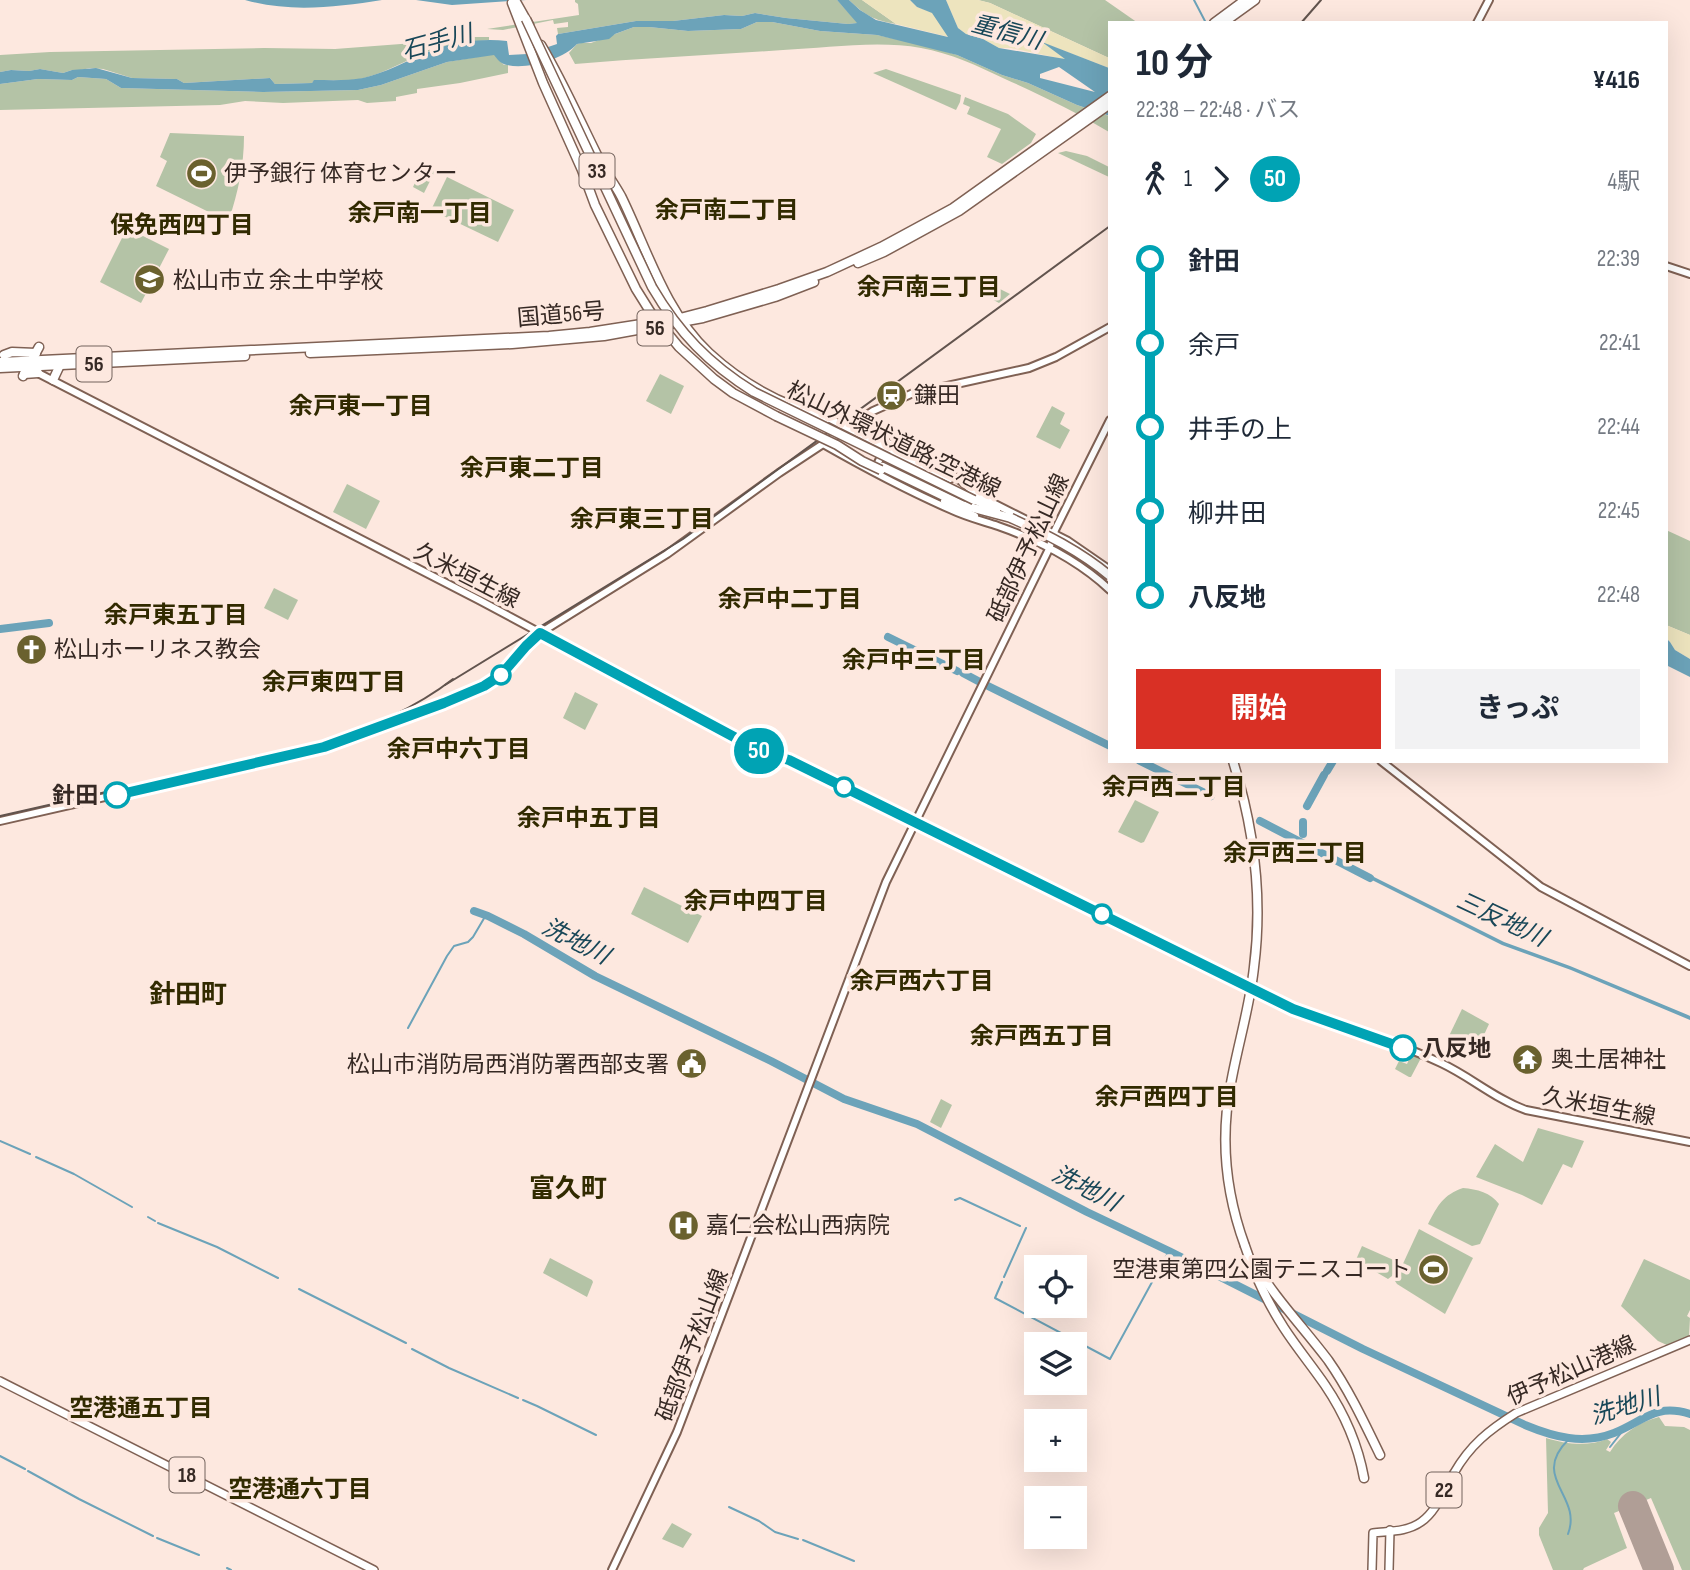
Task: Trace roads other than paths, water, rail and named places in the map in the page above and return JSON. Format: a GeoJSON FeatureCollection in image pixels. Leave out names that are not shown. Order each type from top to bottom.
{"type":"FeatureCollection","features":[{"type":"Feature","properties":{"kind":"highway","name":"33"},"geometry":{"type":"LineString","coordinates":[[513,0],[652,287],[679,320]]}},
{"type":"Feature","properties":{"kind":"highway"},"geometry":{"type":"LineString","coordinates":[[1217,21],[1245,0]]}},
{"type":"Feature","properties":{"kind":"highway"},"geometry":{"type":"LineString","coordinates":[[1226,21],[1255,0]]}},
{"type":"Feature","properties":{"kind":"highway","name":"33"},"geometry":{"type":"LineString","coordinates":[[522,20],[557,72],[600,162],[620,194],[679,320]]}},
{"type":"Feature","properties":{"kind":"highway","name":"33"},"geometry":{"type":"LineString","coordinates":[[522,20],[542,83],[595,205],[636,289],[660,324]]}},
{"type":"Feature","properties":{"kind":"highway","name":"国道56号"},"geometry":{"type":"LineString","coordinates":[[1070,128],[1108,98]]}},
{"type":"Feature","properties":{"kind":"highway","name":"国道56号"},"geometry":{"type":"LineString","coordinates":[[1,357],[60,365],[532,343],[594,338],[679,320],[827,272],[881,247],[953,208],[1108,105]]}},
{"type":"Feature","properties":{"kind":"highway","name":"56"},"geometry":{"type":"LineString","coordinates":[[679,320],[710,354],[746,381],[975,497]]}},
{"type":"Feature","properties":{"kind":"highway","name":"松山外環状道路;空港線"},"geometry":{"type":"LineString","coordinates":[[679,320],[706,357],[737,382],[975,497],[1063,544],[1108,575]]}},
{"type":"Feature","properties":{"kind":"highway","name":"国道56号"},"geometry":{"type":"LineString","coordinates":[[0,368],[30,363],[549,336],[660,324]]}},
{"type":"Feature","properties":{"kind":"highway","name":"56"},"geometry":{"type":"LineString","coordinates":[[660,324],[679,347],[733,393],[962,505],[1011,517]]}},
{"type":"Feature","properties":{"kind":"highway","name":"56"},"geometry":{"type":"LineString","coordinates":[[1,357],[12,352],[30,363],[38,373]]}},
{"type":"Feature","properties":{"kind":"highway","name":"56"},"geometry":{"type":"LineString","coordinates":[[53,380],[60,365]]}},
{"type":"Feature","properties":{"kind":"highway","name":"56"},"geometry":{"type":"LineString","coordinates":[[795,407],[830,419]]}},
{"type":"Feature","properties":{"kind":"highway","name":"56"},"geometry":{"type":"LineString","coordinates":[[837,444],[862,461],[879,468]]}},
{"type":"Feature","properties":{"kind":"highway"},"geometry":{"type":"LineString","coordinates":[[1234,763],[1250,823],[1255,855],[1258,919],[1255,966],[1228,1101],[1226,1136],[1231,1197],[1254,1273],[1271,1307],[1336,1403],[1355,1443],[1364,1478]]}},
{"type":"Feature","properties":{"kind":"highway"},"geometry":{"type":"LineString","coordinates":[[1245,1246],[1278,1298],[1340,1379],[1380,1455]]}},
{"type":"Feature","properties":{"kind":"main road"},"geometry":{"type":"LineString","coordinates":[[1478,21],[1489,0]]}},
{"type":"Feature","properties":{"kind":"main road"},"geometry":{"type":"LineString","coordinates":[[1668,266],[1690,274]]}},
{"type":"Feature","properties":{"kind":"main road"},"geometry":{"type":"LineString","coordinates":[[0,821],[324,747],[484,686],[501,675],[540,633],[674,550],[822,444],[890,402],[911,394],[1029,368],[1056,357],[1108,328]]}},
{"type":"Feature","properties":{"kind":"main road","name":"久米垣生線"},"geometry":{"type":"LineString","coordinates":[[38,373],[540,633],[764,753],[789,760],[1293,1009],[1357,1030],[1442,1064],[1514,1106],[1690,1142]]}},
{"type":"Feature","properties":{"kind":"main road"},"geometry":{"type":"LineString","coordinates":[[830,419],[945,476],[975,497],[1068,541],[1108,569]]}},
{"type":"Feature","properties":{"kind":"main road"},"geometry":{"type":"LineString","coordinates":[[859,420],[889,449]]}},
{"type":"Feature","properties":{"kind":"main road","name":"砥部伊予松山線"},"geometry":{"type":"LineString","coordinates":[[611,1570],[677,1432],[878,902],[1108,424]]}},
{"type":"Feature","properties":{"kind":"main road"},"geometry":{"type":"LineString","coordinates":[[872,435],[961,481],[975,497]]}},
{"type":"Feature","properties":{"kind":"main road"},"geometry":{"type":"LineString","coordinates":[[822,444],[952,511],[996,526]]}},
{"type":"Feature","properties":{"kind":"main road"},"geometry":{"type":"LineString","coordinates":[[879,468],[890,445],[904,450]]}},
{"type":"Feature","properties":{"kind":"main road"},"geometry":{"type":"LineString","coordinates":[[862,466],[879,468],[1049,549],[1082,568],[1108,588]]}},
{"type":"Feature","properties":{"kind":"main road"},"geometry":{"type":"LineString","coordinates":[[879,468],[889,479]]}},
{"type":"Feature","properties":{"kind":"main road"},"geometry":{"type":"LineString","coordinates":[[1384,763],[1541,887],[1690,966]]}},
{"type":"Feature","properties":{"kind":"main road","name":"伊予松山港線"},"geometry":{"type":"LineString","coordinates":[[1372,1570],[1373,1533],[1413,1527],[1428,1516],[1474,1443],[1501,1422],[1514,1414],[1690,1340]]}},
{"type":"Feature","properties":{"kind":"main road","name":"18"},"geometry":{"type":"LineString","coordinates":[[0,1381],[374,1570]]}},
{"type":"Feature","properties":{"kind":"main road"},"geometry":{"type":"LineString","coordinates":[[1390,1570],[1391,1530]]}},
{"type":"Feature","properties":{"kind":"water"},"geometry":{"type":"Polygon","coordinates":[[[245,0],[382,0],[331,7],[296,8],[245,0]]]}},
{"type":"Feature","properties":{"kind":"water"},"geometry":{"type":"Polygon","coordinates":[[[416,0],[526,0],[452,5],[416,0]]]}},
{"type":"Feature","properties":{"kind":"water"},"geometry":{"type":"Polygon","coordinates":[[[837,0],[849,0],[876,20],[948,37],[932,13],[917,7],[910,0],[946,0],[958,28],[999,48],[1065,59],[1042,42],[1108,68],[1108,115],[957,55],[877,35],[820,31],[772,22],[757,22],[741,29],[688,31],[634,27],[609,39],[577,44],[554,59],[535,65],[507,65],[494,55],[447,62],[381,85],[358,90],[263,92],[121,88],[106,79],[78,77],[72,80],[38,79],[0,84],[0,72],[11,70],[40,69],[63,73],[96,68],[132,78],[177,79],[184,83],[270,78],[275,84],[312,83],[314,80],[351,80],[371,76],[437,49],[467,42],[507,41],[509,55],[527,54],[557,44],[558,34],[636,21],[673,21],[755,13],[857,23],[837,0]],[[1059,67],[1040,74],[1040,78],[1095,92],[1059,67]]]}},
{"type":"Feature","properties":{"kind":"water"},"geometry":{"type":"Polygon","coordinates":[[[1668,640],[1675,650],[1690,659],[1690,677],[1668,666],[1668,640]]]}},
{"type":"Feature","properties":{"kind":"water"},"geometry":{"type":"Polygon","coordinates":[[[1364,872],[1504,942],[1688,1015],[1690,1020],[1571,970],[1502,945],[1364,876],[1364,872]]]}},
{"type":"Feature","properties":{"kind":"waterway"},"geometry":{"type":"LineString","coordinates":[[1194,0],[1205,21]]}},
{"type":"Feature","properties":{"kind":"waterway","name":"洗地川"},"geometry":{"type":"LineString","coordinates":[[0,629],[49,623]]}},
{"type":"Feature","properties":{"kind":"waterway"},"geometry":{"type":"LineString","coordinates":[[888,637],[957,671]]}},
{"type":"Feature","properties":{"kind":"waterway"},"geometry":{"type":"LineString","coordinates":[[963,673],[978,681]]}},
{"type":"Feature","properties":{"kind":"waterway"},"geometry":{"type":"LineString","coordinates":[[988,686],[1108,745]]}},
{"type":"Feature","properties":{"kind":"waterway"},"geometry":{"type":"LineString","coordinates":[[1144,763],[1211,796]]}},
{"type":"Feature","properties":{"kind":"waterway","name":"三反地川"},"geometry":{"type":"LineString","coordinates":[[1327,771],[1332,763]]}},
{"type":"Feature","properties":{"kind":"waterway","name":"三反地川"},"geometry":{"type":"LineString","coordinates":[[1307,806],[1324,775]]}},
{"type":"Feature","properties":{"kind":"waterway","name":"三反地川"},"geometry":{"type":"LineString","coordinates":[[1260,821],[1370,878]]}},
{"type":"Feature","properties":{"kind":"waterway","name":"三反地川"},"geometry":{"type":"LineString","coordinates":[[1303,822],[1303,834]]}},
{"type":"Feature","properties":{"kind":"waterway","name":"洗地川"},"geometry":{"type":"LineString","coordinates":[[474,911],[524,934],[595,976],[844,1099],[917,1124],[1363,1349],[1525,1425],[1558,1436],[1580,1439],[1614,1433],[1658,1412],[1678,1411],[1690,1414]]}},
{"type":"Feature","properties":{"kind":"waterway"},"geometry":{"type":"LineString","coordinates":[[408,1028],[447,956],[454,946],[468,942],[473,937],[486,915]]}},
{"type":"Feature","properties":{"kind":"waterway"},"geometry":{"type":"LineString","coordinates":[[0,1141],[30,1154]]}},
{"type":"Feature","properties":{"kind":"waterway"},"geometry":{"type":"LineString","coordinates":[[36,1157],[74,1174],[132,1207]]}},
{"type":"Feature","properties":{"kind":"waterway"},"geometry":{"type":"LineString","coordinates":[[955,1200],[960,1198],[1020,1226]]}},
{"type":"Feature","properties":{"kind":"waterway"},"geometry":{"type":"LineString","coordinates":[[148,1217],[155,1221]]}},
{"type":"Feature","properties":{"kind":"waterway"},"geometry":{"type":"LineString","coordinates":[[158,1223],[217,1247],[278,1278]]}},
{"type":"Feature","properties":{"kind":"waterway"},"geometry":{"type":"LineString","coordinates":[[1004,1277],[1026,1228]]}},
{"type":"Feature","properties":{"kind":"waterway"},"geometry":{"type":"LineString","coordinates":[[1002,1282],[995,1298],[1110,1359],[1169,1251]]}},
{"type":"Feature","properties":{"kind":"waterway"},"geometry":{"type":"LineString","coordinates":[[299,1289],[406,1343]]}},
{"type":"Feature","properties":{"kind":"waterway"},"geometry":{"type":"LineString","coordinates":[[412,1349],[518,1398]]}},
{"type":"Feature","properties":{"kind":"waterway"},"geometry":{"type":"LineString","coordinates":[[523,1400],[596,1435]]}},
{"type":"Feature","properties":{"kind":"waterway"},"geometry":{"type":"LineString","coordinates":[[1610,1447],[1625,1428]]}},
{"type":"Feature","properties":{"kind":"waterway"},"geometry":{"type":"LineString","coordinates":[[1568,1534],[1571,1520],[1569,1508],[1555,1476],[1554,1465],[1558,1453],[1569,1439]]}},
{"type":"Feature","properties":{"kind":"waterway"},"geometry":{"type":"LineString","coordinates":[[0,1456],[25,1469]]}},
{"type":"Feature","properties":{"kind":"waterway"},"geometry":{"type":"LineString","coordinates":[[28,1471],[153,1536]]}},
{"type":"Feature","properties":{"kind":"waterway"},"geometry":{"type":"LineString","coordinates":[[729,1507],[775,1532],[798,1539]]}},
{"type":"Feature","properties":{"kind":"waterway"},"geometry":{"type":"LineString","coordinates":[[157,1538],[199,1555]]}},
{"type":"Feature","properties":{"kind":"waterway"},"geometry":{"type":"LineString","coordinates":[[803,1540],[854,1561]]}},
{"type":"Feature","properties":{"kind":"waterway"},"geometry":{"type":"LineString","coordinates":[[227,1568],[231,1570]]}},
{"type":"Feature","properties":{"kind":"railway"},"geometry":{"type":"LineString","coordinates":[[1303,21],[1321,0]]}},
{"type":"Feature","properties":{"kind":"railway"},"geometry":{"type":"LineString","coordinates":[[445,685],[683,539],[1108,227]]}},
{"type":"Feature","properties":{"kind":"railway"},"geometry":{"type":"LineString","coordinates":[[0,816],[313,745],[404,710],[453,679]]}},
{"type":"Feature","properties":{"kind":"place","name":"伊予銀行 体育センター"},"geometry":{"type":"Point","coordinates":[201,173]}},
{"type":"Feature","properties":{"kind":"place","name":"松山市立 余土中学校"},"geometry":{"type":"Point","coordinates":[150,280]}},
{"type":"Feature","properties":{"kind":"place","name":"鎌田"},"geometry":{"type":"Point","coordinates":[891,395]}},
{"type":"Feature","properties":{"kind":"place","name":"松山ホーリネス教会"},"geometry":{"type":"Point","coordinates":[31,649]}},
{"type":"Feature","properties":{"kind":"place","name":"針田"},"geometry":{"type":"Point","coordinates":[117,795]}},
{"type":"Feature","properties":{"kind":"place","name":"八反地"},"geometry":{"type":"Point","coordinates":[1403,1048]}},
{"type":"Feature","properties":{"kind":"place","name":"奥土居神社"},"geometry":{"type":"Point","coordinates":[1528,1059]}},
{"type":"Feature","properties":{"kind":"place","name":"松山市消防局西消防署西部支署"},"geometry":{"type":"Point","coordinates":[692,1064]}},
{"type":"Feature","properties":{"kind":"place","name":"嘉仁会松山西病院"},"geometry":{"type":"Point","coordinates":[683,1225]}},
{"type":"Feature","properties":{"kind":"place","name":"空港東第四公園テニスコート"},"geometry":{"type":"Point","coordinates":[1434,1269]}},
{"type":"Feature","properties":{"kind":"district","name":"余戸南二丁目"},"geometry":{"type":"Point","coordinates":[727,210]}},
{"type":"Feature","properties":{"kind":"district","name":"余戸南一丁目"},"geometry":{"type":"Point","coordinates":[420,213]}},
{"type":"Feature","properties":{"kind":"district","name":"保免西四丁目"},"geometry":{"type":"Point","coordinates":[182,225]}},
{"type":"Feature","properties":{"kind":"district","name":"余戸南三丁目"},"geometry":{"type":"Point","coordinates":[929,287]}},
{"type":"Feature","properties":{"kind":"district","name":"余戸東一丁目"},"geometry":{"type":"Point","coordinates":[361,406]}},
{"type":"Feature","properties":{"kind":"district","name":"余戸東二丁目"},"geometry":{"type":"Point","coordinates":[532,468]}},
{"type":"Feature","properties":{"kind":"district","name":"余戸東三丁目"},"geometry":{"type":"Point","coordinates":[642,519]}},
{"type":"Feature","properties":{"kind":"district","name":"余戸中二丁目"},"geometry":{"type":"Point","coordinates":[790,599]}},
{"type":"Feature","properties":{"kind":"district","name":"余戸東五丁目"},"geometry":{"type":"Point","coordinates":[176,615]}},
{"type":"Feature","properties":{"kind":"district","name":"余戸中三丁目"},"geometry":{"type":"Point","coordinates":[914,660]}},
{"type":"Feature","properties":{"kind":"district","name":"余戸東四丁目"},"geometry":{"type":"Point","coordinates":[334,682]}},
{"type":"Feature","properties":{"kind":"district","name":"余戸中六丁目"},"geometry":{"type":"Point","coordinates":[459,749]}},
{"type":"Feature","properties":{"kind":"district","name":"余戸西二丁目"},"geometry":{"type":"Point","coordinates":[1174,787]}},
{"type":"Feature","properties":{"kind":"district","name":"余戸中五丁目"},"geometry":{"type":"Point","coordinates":[589,818]}},
{"type":"Feature","properties":{"kind":"district","name":"余戸西三丁目"},"geometry":{"type":"Point","coordinates":[1295,853]}},
{"type":"Feature","properties":{"kind":"district","name":"余戸中四丁目"},"geometry":{"type":"Point","coordinates":[756,901]}},
{"type":"Feature","properties":{"kind":"district","name":"余戸西六丁目"},"geometry":{"type":"Point","coordinates":[922,981]}},
{"type":"Feature","properties":{"kind":"district","name":"針田町"},"geometry":{"type":"Point","coordinates":[188,994]}},
{"type":"Feature","properties":{"kind":"district","name":"余戸西五丁目"},"geometry":{"type":"Point","coordinates":[1042,1036]}},
{"type":"Feature","properties":{"kind":"district","name":"余戸西四丁目"},"geometry":{"type":"Point","coordinates":[1167,1097]}},
{"type":"Feature","properties":{"kind":"district","name":"富久町"},"geometry":{"type":"Point","coordinates":[568,1188]}},
{"type":"Feature","properties":{"kind":"district","name":"空港通五丁目"},"geometry":{"type":"Point","coordinates":[141,1408]}},
{"type":"Feature","properties":{"kind":"district","name":"空港通六丁目"},"geometry":{"type":"Point","coordinates":[300,1489]}},
{"type":"Feature","properties":{"kind":"water label","name":"重信川"},"geometry":{"type":"Point","coordinates":[1007,32]}},
{"type":"Feature","properties":{"kind":"water label","name":"石手川"},"geometry":{"type":"Point","coordinates":[437,42]}}]}
